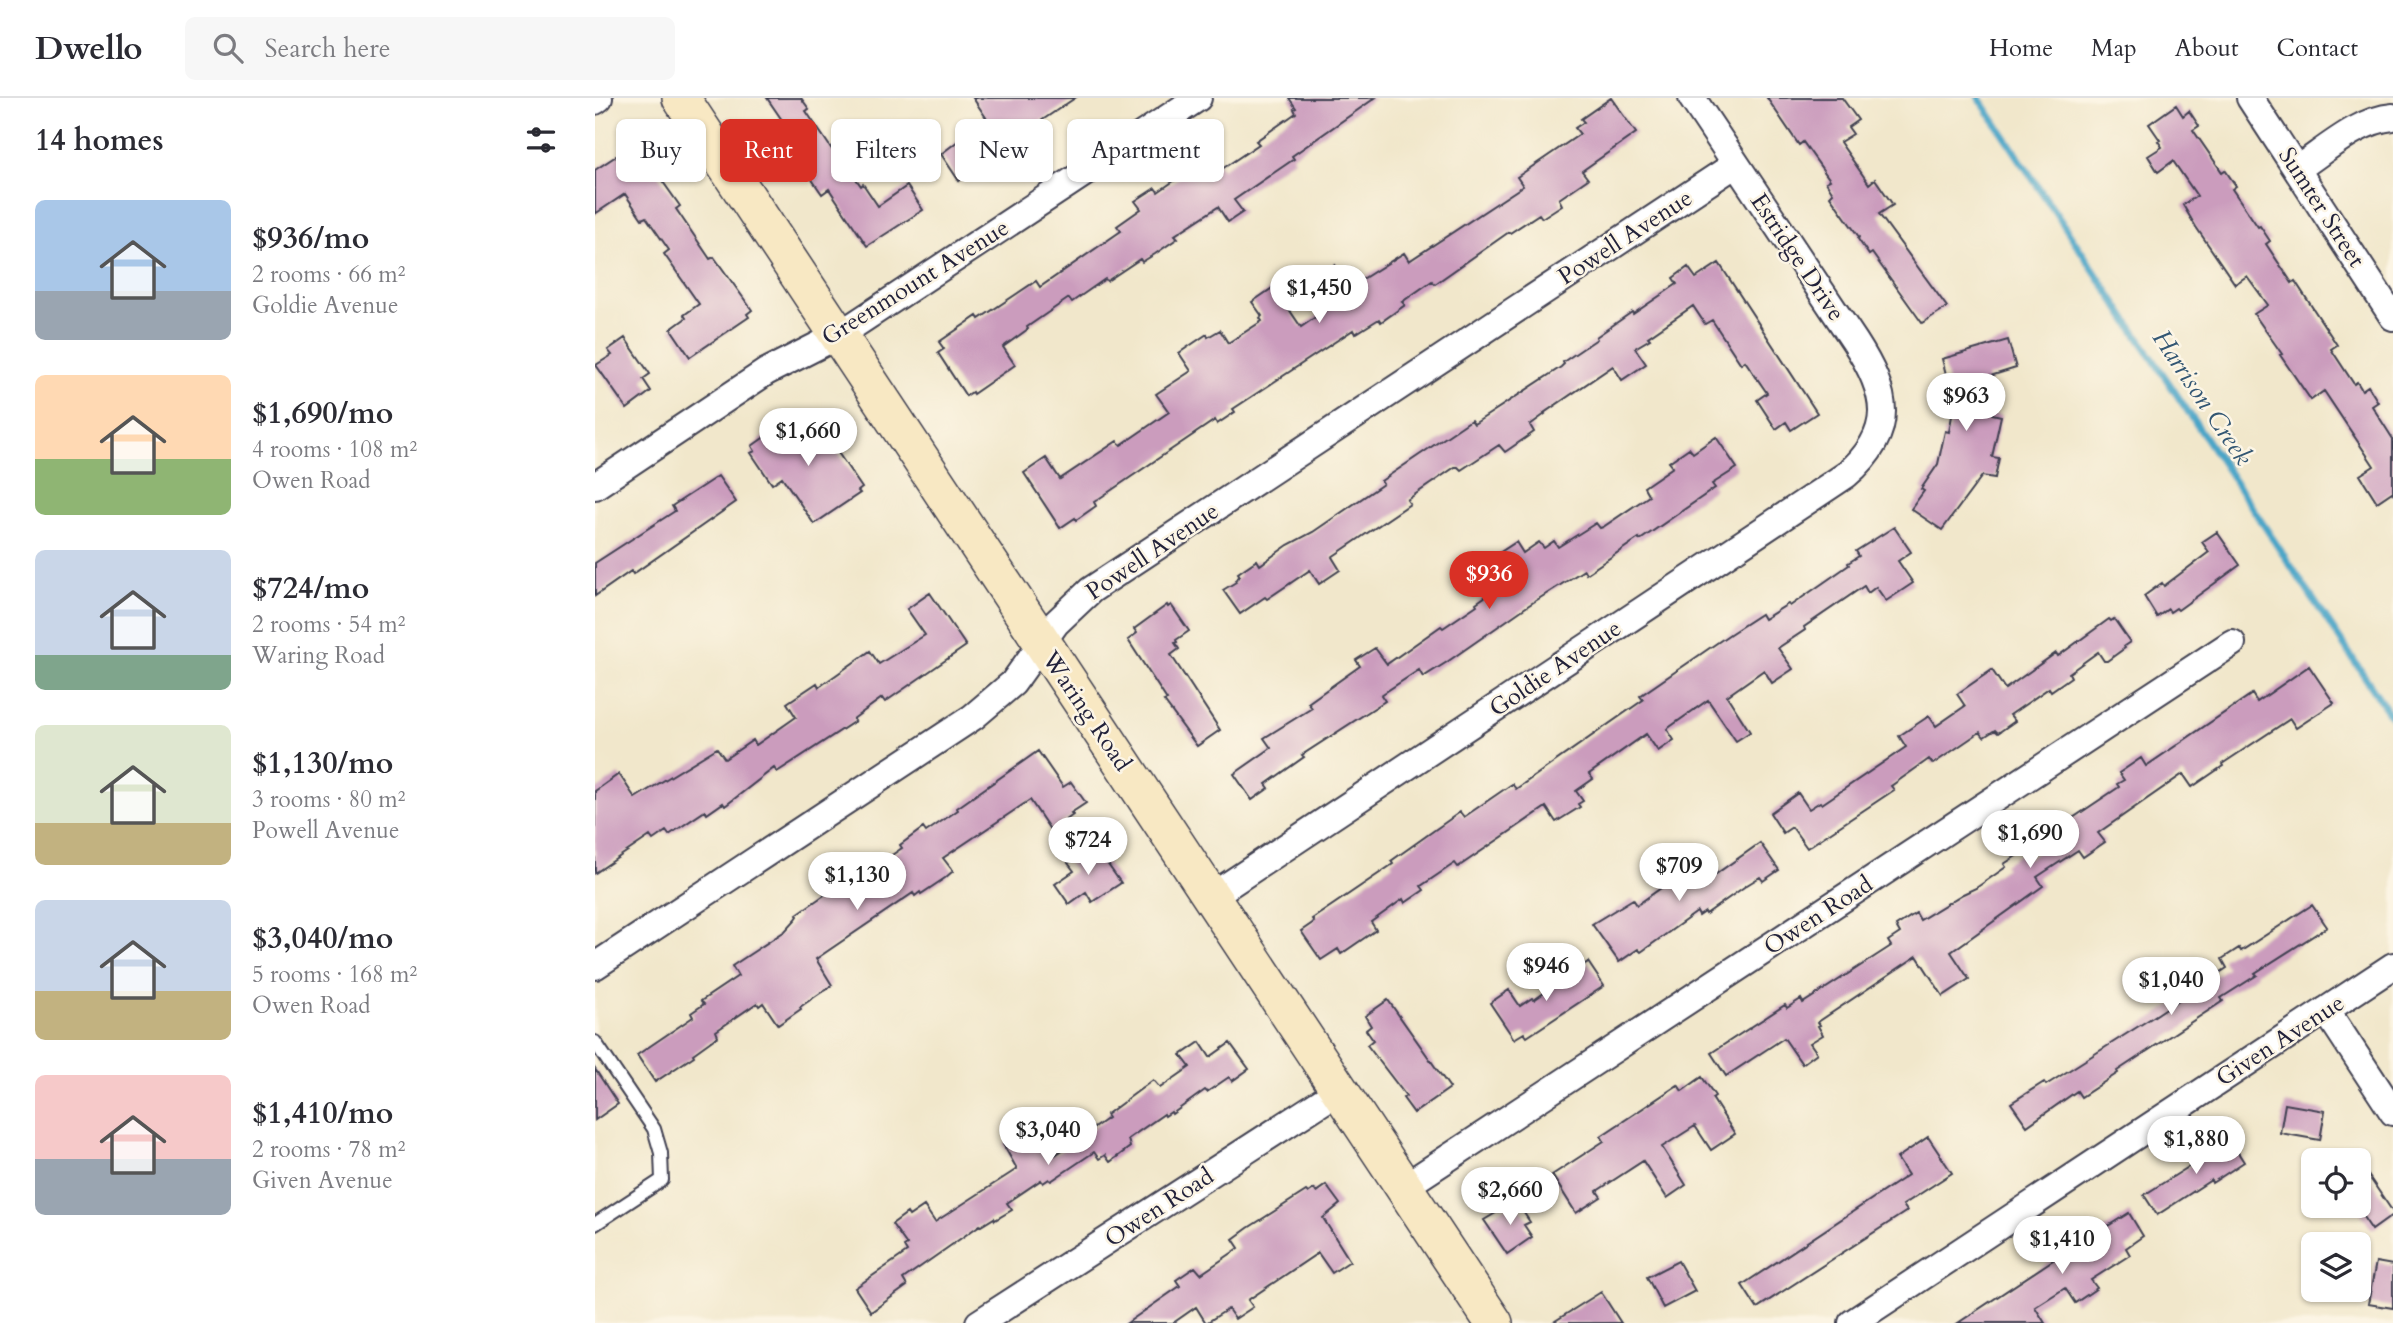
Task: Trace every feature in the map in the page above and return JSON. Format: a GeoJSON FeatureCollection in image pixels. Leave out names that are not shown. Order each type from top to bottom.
{"type":"FeatureCollection","features":[{"type":"Feature","properties":{"kind":"street","name":"Waring Road"},"geometry":{"type":"LineString","coordinates":[[681,98],[1494,1323]]}},
{"type":"Feature","properties":{"kind":"street","name":"Greenmount Avenue"},"geometry":{"type":"LineString","coordinates":[[595,486],[765,372],[839,335],[1198,98]]}},
{"type":"Feature","properties":{"kind":"street","name":"Estridge Drive"},"geometry":{"type":"LineString","coordinates":[[1692,98],[1866,360],[1880,389],[1880,425]]}},
{"type":"Feature","properties":{"kind":"street","name":"Sumter Street"},"geometry":{"type":"LineString","coordinates":[[2250,98],[2393,317]]}},
{"type":"Feature","properties":{"kind":"street"},"geometry":{"type":"LineString","coordinates":[[2297,169],[2365,124],[2393,117]]}},
{"type":"Feature","properties":{"kind":"street","name":"Powell Avenue"},"geometry":{"type":"LineString","coordinates":[[595,966],[973,717],[1013,683],[1056,623],[1074,605],[1112,576],[1736,164]]}},
{"type":"Feature","properties":{"kind":"street","name":"Goldie Avenue"},"geometry":{"type":"LineString","coordinates":[[1212,896],[1846,475],[1865,456],[1880,425]]}},
{"type":"Feature","properties":{"kind":"street","name":"Owen Road"},"geometry":{"type":"LineString","coordinates":[[1404,1187],[2232,643]]}},
{"type":"Feature","properties":{"kind":"street","name":"Given Avenue"},"geometry":{"type":"LineString","coordinates":[[1852,1323],[2393,966]]}},
{"type":"Feature","properties":{"kind":"street"},"geometry":{"type":"LineString","coordinates":[[2326,1010],[2393,1112]]}},
{"type":"Feature","properties":{"kind":"street","name":"Owen Road"},"geometry":{"type":"LineString","coordinates":[[979,1323],[1340,1090]]}},
{"type":"Feature","properties":{"kind":"lane"},"geometry":{"type":"LineString","coordinates":[[595,1042],[654,1129],[661,1153],[661,1180],[595,1224]]}},
{"type":"Feature","properties":{"kind":"building"},"geometry":{"type":"Polygon","coordinates":[[[767,98],[801,98],[809,109],[806,111],[811,119],[781,119],[767,98]]]}},
{"type":"Feature","properties":{"kind":"building"},"geometry":{"type":"Polygon","coordinates":[[[973,98],[1075,98],[1044,119],[987,119],[973,98]]]}},
{"type":"Feature","properties":{"kind":"building"},"geometry":{"type":"Polygon","coordinates":[[[1289,98],[1375,98],[1234,200],[1243,212],[1228,222],[1218,207],[1175,235],[1178,238],[1155,254],[1142,262],[1140,259],[1107,281],[1105,279],[1072,302],[1069,298],[1027,327],[1028,329],[1003,347],[1015,365],[966,396],[938,353],[944,349],[939,342],[1036,281],[1040,287],[1121,231],[1117,226],[1141,209],[1135,201],[1155,188],[1158,192],[1172,182],[1224,182],[1224,168],[1259,144],[1256,141],[1296,113],[1296,108],[1289,98]]]}},
{"type":"Feature","properties":{"kind":"building"},"geometry":{"type":"Polygon","coordinates":[[[1611,98],[1636,133],[1582,171],[1588,179],[1559,199],[1562,205],[1542,218],[1539,214],[1509,232],[1435,284],[1432,281],[1402,302],[1405,305],[1381,322],[1379,319],[1355,334],[1353,330],[1233,409],[1235,412],[1217,424],[1215,420],[1094,502],[1096,506],[1076,520],[1075,518],[1060,528],[1024,473],[1046,458],[1060,479],[1117,441],[1121,445],[1169,412],[1156,394],[1191,371],[1179,353],[1207,334],[1208,337],[1220,330],[1228,343],[1262,321],[1262,316],[1252,302],[1274,287],[1301,327],[1333,305],[1317,278],[1335,265],[1350,287],[1404,253],[1409,261],[1523,186],[1517,177],[1580,134],[1575,128],[1584,122],[1581,119],[1611,98]]]}},
{"type":"Feature","properties":{"kind":"building"},"geometry":{"type":"Polygon","coordinates":[[[1767,98],[1842,98],[1858,120],[1848,127],[1853,134],[1840,142],[1869,184],[1875,179],[1893,205],[1879,214],[1947,307],[1922,323],[1872,253],[1869,255],[1830,196],[1833,193],[1826,182],[1830,180],[1803,142],[1799,145],[1767,98]]]}},
{"type":"Feature","properties":{"kind":"building"},"geometry":{"type":"Polygon","coordinates":[[[2176,105],[2183,116],[2189,111],[2199,126],[2193,130],[2222,172],[2225,170],[2236,186],[2232,189],[2270,241],[2266,244],[2292,283],[2295,281],[2337,345],[2331,349],[2354,384],[2357,382],[2362,390],[2368,386],[2378,402],[2372,406],[2393,439],[2393,494],[2392,492],[2377,502],[2360,475],[2374,466],[2324,391],[2311,400],[2254,314],[2268,305],[2247,276],[2235,284],[2183,205],[2197,196],[2173,161],[2158,172],[2148,156],[2162,147],[2149,124],[2176,105]]]}},
{"type":"Feature","properties":{"kind":"building"},"geometry":{"type":"Polygon","coordinates":[[[817,127],[831,148],[831,182],[858,182],[861,186],[863,184],[878,206],[907,186],[923,210],[867,246],[829,189],[822,194],[814,182],[817,182],[817,127]]]}},
{"type":"Feature","properties":{"kind":"building"},"geometry":{"type":"Polygon","coordinates":[[[955,143],[955,175],[941,154],[955,143]]]}},
{"type":"Feature","properties":{"kind":"building"},"geometry":{"type":"Polygon","coordinates":[[[616,156],[616,182],[663,182],[680,206],[676,209],[710,259],[714,257],[752,310],[747,314],[749,317],[690,357],[671,329],[699,304],[664,254],[669,250],[646,217],[642,219],[625,194],[595,214],[595,170],[616,156]]]}},
{"type":"Feature","properties":{"kind":"building"},"geometry":{"type":"Polygon","coordinates":[[[1719,263],[1817,413],[1791,430],[1786,422],[1776,429],[1757,400],[1767,393],[1745,361],[1741,364],[1712,320],[1705,324],[1693,306],[1635,348],[1646,364],[1622,380],[1613,366],[1544,413],[1530,425],[1534,432],[1505,452],[1499,445],[1461,470],[1455,467],[1407,500],[1410,504],[1332,557],[1340,570],[1319,584],[1310,570],[1240,614],[1223,590],[1236,582],[1240,576],[1238,573],[1257,560],[1260,565],[1288,545],[1313,532],[1383,484],[1381,481],[1471,420],[1474,424],[1561,367],[1563,362],[1597,339],[1596,337],[1677,284],[1673,278],[1688,267],[1696,278],[1719,263]]]}},
{"type":"Feature","properties":{"kind":"building"},"geometry":{"type":"Polygon","coordinates":[[[625,338],[650,374],[643,379],[651,391],[627,409],[596,365],[612,355],[608,350],[625,338]]]}},
{"type":"Feature","properties":{"kind":"building"},"geometry":{"type":"Polygon","coordinates":[[[2008,340],[2016,368],[1987,377],[1989,383],[1983,385],[1992,414],[2001,416],[1992,457],[1999,458],[1995,478],[1982,476],[1942,530],[1911,509],[1938,464],[1945,431],[1949,432],[1954,405],[1942,359],[2008,340]]]}},
{"type":"Feature","properties":{"kind":"building"},"geometry":{"type":"Polygon","coordinates":[[[811,413],[862,488],[858,491],[860,493],[814,524],[782,477],[772,484],[751,453],[755,451],[752,446],[766,436],[770,441],[811,413]]]}},
{"type":"Feature","properties":{"kind":"building"},"geometry":{"type":"Polygon","coordinates":[[[1716,437],[1737,468],[1712,484],[1715,488],[1640,540],[1639,538],[1586,574],[1584,570],[1423,677],[1419,670],[1381,695],[1385,701],[1302,755],[1304,757],[1266,784],[1269,788],[1252,800],[1234,774],[1271,748],[1264,738],[1312,708],[1308,703],[1360,666],[1356,660],[1375,648],[1387,664],[1441,626],[1443,628],[1477,605],[1476,603],[1512,578],[1496,555],[1516,542],[1523,553],[1539,542],[1544,548],[1554,541],[1558,547],[1596,523],[1600,528],[1603,527],[1649,496],[1644,487],[1673,467],[1669,462],[1689,448],[1693,453],[1716,437]]]}},
{"type":"Feature","properties":{"kind":"building"},"geometry":{"type":"Polygon","coordinates":[[[718,476],[736,502],[633,574],[631,571],[595,596],[595,563],[675,511],[672,506],[718,476]]]}},
{"type":"Feature","properties":{"kind":"building"},"geometry":{"type":"Polygon","coordinates":[[[1894,527],[1911,552],[1898,561],[1913,583],[1886,601],[1876,587],[1868,593],[1864,586],[1778,648],[1793,669],[1772,683],[1764,670],[1727,696],[1750,732],[1736,741],[1708,700],[1667,729],[1674,740],[1658,751],[1646,734],[1589,774],[1593,779],[1576,791],[1583,801],[1578,804],[1580,807],[1556,822],[1546,807],[1458,867],[1455,863],[1421,886],[1424,890],[1405,903],[1403,899],[1371,922],[1376,930],[1341,954],[1338,949],[1321,960],[1301,931],[1314,922],[1312,919],[1393,864],[1391,861],[1460,812],[1464,817],[1512,784],[1516,789],[1643,700],[1640,696],[1730,634],[1761,614],[1764,619],[1788,604],[1790,606],[1849,565],[1848,563],[1859,556],[1856,551],[1894,527]]]}},
{"type":"Feature","properties":{"kind":"building"},"geometry":{"type":"Polygon","coordinates":[[[2217,532],[2240,565],[2178,610],[2176,608],[2170,612],[2168,609],[2157,617],[2144,596],[2162,583],[2164,586],[2209,552],[2202,542],[2217,532]]]}},
{"type":"Feature","properties":{"kind":"building"},"geometry":{"type":"Polygon","coordinates":[[[930,593],[966,646],[885,702],[882,698],[853,719],[855,721],[777,772],[774,768],[725,806],[723,803],[707,814],[705,811],[669,835],[666,831],[653,840],[650,836],[595,873],[595,791],[619,774],[635,798],[717,748],[725,759],[753,740],[756,745],[796,717],[787,703],[817,683],[819,687],[870,651],[879,664],[925,635],[907,609],[930,593]]]}},
{"type":"Feature","properties":{"kind":"building"},"geometry":{"type":"Polygon","coordinates":[[[1167,605],[1171,605],[1189,631],[1176,640],[1179,649],[1171,655],[1220,730],[1197,746],[1164,701],[1167,700],[1128,640],[1137,633],[1134,629],[1167,605]]]}},
{"type":"Feature","properties":{"kind":"building"},"geometry":{"type":"Polygon","coordinates":[[[2109,619],[2114,619],[2130,642],[2125,648],[2107,661],[2104,661],[2098,652],[2069,673],[2071,677],[2051,691],[2049,688],[2010,715],[2015,721],[1998,733],[1995,730],[1984,737],[1980,732],[1933,764],[1929,759],[1891,786],[1894,790],[1807,848],[1792,827],[1783,833],[1770,813],[1798,793],[1809,809],[1820,802],[1822,804],[1906,747],[1899,736],[1929,716],[1936,726],[1965,706],[1957,694],[1992,670],[2005,689],[2056,653],[2058,656],[2109,619]]]}},
{"type":"Feature","properties":{"kind":"building"},"geometry":{"type":"Polygon","coordinates":[[[2309,666],[2334,703],[2296,728],[2290,719],[2192,787],[2183,774],[2098,833],[2105,842],[2083,857],[2078,850],[2037,877],[2043,886],[1951,952],[1969,979],[1943,996],[1917,956],[1818,1022],[1823,1035],[1810,1043],[1817,1053],[1802,1064],[1784,1038],[1726,1076],[1711,1053],[1785,1005],[1787,1008],[1801,999],[1803,1003],[1891,946],[1888,941],[1900,933],[1896,926],[1916,913],[1920,920],[1976,888],[2024,851],[2029,858],[2067,833],[2061,826],[2119,787],[2117,784],[2124,780],[2119,773],[2141,758],[2146,766],[2252,694],[2257,702],[2309,666]]]}},
{"type":"Feature","properties":{"kind":"building"},"geometry":{"type":"Polygon","coordinates":[[[1038,751],[1063,787],[1071,782],[1086,803],[1071,813],[1073,815],[1051,831],[1030,800],[943,858],[953,871],[945,878],[921,894],[920,892],[915,896],[913,893],[816,959],[832,985],[800,1007],[801,1009],[778,1025],[763,1003],[759,1006],[757,1003],[716,1031],[718,1036],[693,1054],[694,1056],[655,1082],[637,1055],[693,1017],[691,1013],[704,1004],[701,1001],[738,976],[732,966],[785,931],[797,914],[869,864],[873,868],[902,848],[900,845],[923,828],[926,832],[1038,751]]]}},
{"type":"Feature","properties":{"kind":"building"},"geometry":{"type":"Polygon","coordinates":[[[1760,843],[1779,870],[1763,881],[1760,877],[1706,914],[1705,912],[1699,916],[1697,912],[1641,952],[1638,949],[1619,962],[1592,924],[1633,899],[1637,905],[1692,866],[1706,881],[1760,843]]]}},
{"type":"Feature","properties":{"kind":"building"},"geometry":{"type":"Polygon","coordinates":[[[1094,845],[1121,883],[1092,902],[1086,892],[1069,904],[1055,884],[1074,871],[1068,863],[1094,845]]]}},
{"type":"Feature","properties":{"kind":"building"},"geometry":{"type":"Polygon","coordinates":[[[2312,905],[2327,927],[2255,973],[2257,975],[2221,998],[2223,1001],[2117,1071],[2118,1073],[2081,1097],[2077,1091],[2027,1126],[2011,1103],[2044,1082],[2046,1085],[2153,1017],[2227,968],[2222,959],[2239,948],[2241,951],[2312,905]]]}},
{"type":"Feature","properties":{"kind":"building"},"geometry":{"type":"Polygon","coordinates":[[[1588,962],[1604,986],[1527,1037],[1524,1033],[1514,1039],[1490,1003],[1509,990],[1520,1006],[1532,998],[1534,1000],[1588,962]]]}},
{"type":"Feature","properties":{"kind":"building"},"geometry":{"type":"Polygon","coordinates":[[[1388,1000],[1450,1088],[1414,1113],[1403,1098],[1406,1096],[1367,1045],[1373,1040],[1366,1030],[1371,1026],[1365,1016],[1388,1000]]]}},
{"type":"Feature","properties":{"kind":"building"},"geometry":{"type":"Polygon","coordinates":[[[1200,1042],[1210,1057],[1230,1043],[1249,1069],[1232,1081],[1229,1077],[1207,1092],[1205,1090],[1172,1114],[1164,1114],[1128,1139],[1130,1147],[1110,1162],[1105,1155],[1099,1159],[1094,1152],[1051,1181],[1049,1179],[1043,1183],[1041,1180],[1007,1203],[1012,1210],[980,1225],[903,1279],[907,1286],[871,1312],[855,1288],[907,1252],[904,1247],[907,1245],[892,1224],[907,1213],[909,1216],[924,1206],[935,1222],[1017,1169],[1003,1144],[1018,1134],[1025,1144],[1041,1134],[1055,1155],[1108,1118],[1106,1115],[1153,1080],[1160,1088],[1190,1067],[1181,1055],[1200,1042]]]}},
{"type":"Feature","properties":{"kind":"building"},"geometry":{"type":"Polygon","coordinates":[[[595,1069],[618,1104],[595,1120],[595,1069]]]}},
{"type":"Feature","properties":{"kind":"building"},"geometry":{"type":"Polygon","coordinates":[[[1702,1077],[1735,1134],[1711,1150],[1695,1126],[1662,1147],[1686,1185],[1667,1198],[1643,1161],[1597,1191],[1601,1197],[1576,1213],[1552,1175],[1604,1141],[1601,1136],[1678,1085],[1682,1091],[1702,1077]]]}},
{"type":"Feature","properties":{"kind":"building"},"geometry":{"type":"Polygon","coordinates":[[[2285,1104],[2325,1111],[2320,1140],[2280,1133],[2285,1104]]]}},
{"type":"Feature","properties":{"kind":"building"},"geometry":{"type":"Polygon","coordinates":[[[1928,1137],[1952,1173],[1903,1205],[1907,1211],[1757,1308],[1742,1285],[1908,1175],[1897,1158],[1928,1137]]]}},
{"type":"Feature","properties":{"kind":"building"},"geometry":{"type":"Polygon","coordinates":[[[2228,1137],[2244,1162],[2157,1215],[2144,1195],[2198,1161],[2196,1158],[2228,1137]]]}},
{"type":"Feature","properties":{"kind":"building"},"geometry":{"type":"Polygon","coordinates":[[[2371,1180],[2393,1212],[2393,1215],[2372,1230],[2364,1218],[2371,1218],[2371,1180]]]}},
{"type":"Feature","properties":{"kind":"building"},"geometry":{"type":"Polygon","coordinates":[[[1326,1185],[1340,1204],[1323,1218],[1350,1261],[1332,1273],[1318,1253],[1248,1300],[1253,1307],[1235,1319],[1228,1309],[1206,1323],[1196,1307],[1173,1323],[1127,1323],[1180,1286],[1176,1280],[1195,1267],[1201,1274],[1239,1248],[1233,1239],[1248,1228],[1306,1191],[1308,1193],[1314,1189],[1316,1192],[1326,1185]]]}},
{"type":"Feature","properties":{"kind":"building"},"geometry":{"type":"Polygon","coordinates":[[[1516,1201],[1530,1222],[1524,1225],[1532,1237],[1507,1254],[1484,1220],[1516,1201]]]}},
{"type":"Feature","properties":{"kind":"building"},"geometry":{"type":"Polygon","coordinates":[[[2129,1213],[2143,1236],[2126,1248],[2130,1255],[2091,1280],[2097,1288],[2075,1303],[2065,1288],[2035,1307],[2045,1323],[1958,1323],[2053,1260],[2129,1213]]]}},
{"type":"Feature","properties":{"kind":"building"},"geometry":{"type":"Polygon","coordinates":[[[1678,1261],[1695,1291],[1663,1308],[1647,1277],[1678,1261]]]}},
{"type":"Feature","properties":{"kind":"building"},"geometry":{"type":"Polygon","coordinates":[[[2376,1262],[2393,1265],[2393,1308],[2368,1304],[2371,1302],[2376,1262]]]}},
{"type":"Feature","properties":{"kind":"building"},"geometry":{"type":"Polygon","coordinates":[[[1601,1292],[1621,1323],[1552,1323],[1601,1292]]]}},
{"type":"Feature","properties":{"kind":"waterway","name":"Harrison Creek"},"geometry":{"type":"LineString","coordinates":[[1979,98],[2393,719]]}}]}
